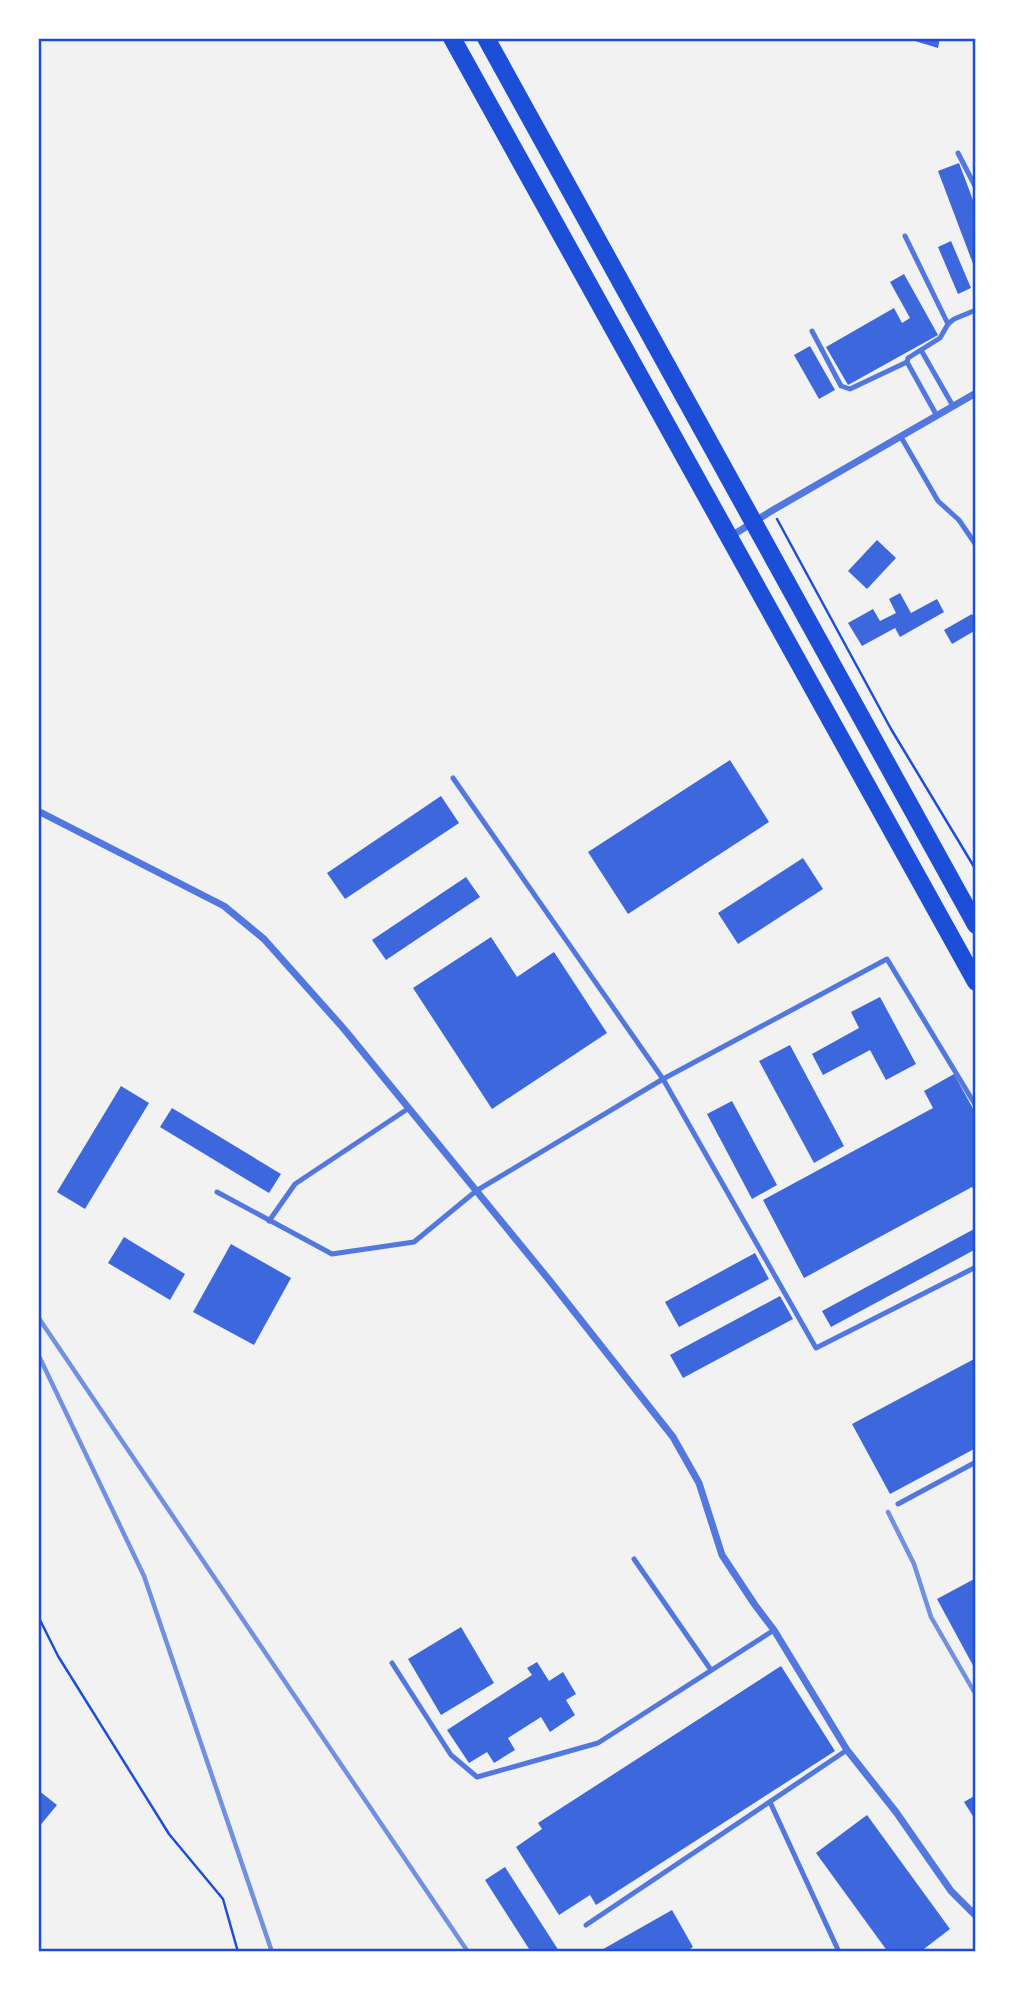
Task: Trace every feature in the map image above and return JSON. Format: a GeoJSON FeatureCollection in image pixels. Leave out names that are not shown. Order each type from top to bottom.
{"type":"FeatureCollection","features":[{"type":"Feature","properties":{"kind":"highway"},"geometry":{"type":"LineString","coordinates":[[452,38],[975,982]]}},
{"type":"Feature","properties":{"kind":"highway"},"geometry":{"type":"LineString","coordinates":[[486,38],[975,925]]}},
{"type":"Feature","properties":{"kind":"street"},"geometry":{"type":"LineString","coordinates":[[728,538],[975,393]]}},
{"type":"Feature","properties":{"kind":"street"},"geometry":{"type":"LineString","coordinates":[[38,811],[224,906],[264,939],[344,1029],[673,1437],[699,1483],[722,1555],[774,1630],[847,1750],[896,1812],[951,1891],[975,1916]]}},
{"type":"Feature","properties":{"kind":"lane"},"geometry":{"type":"LineString","coordinates":[[958,153],[975,188]]}},
{"type":"Feature","properties":{"kind":"lane"},"geometry":{"type":"LineString","coordinates":[[905,236],[948,324]]}},
{"type":"Feature","properties":{"kind":"lane"},"geometry":{"type":"LineString","coordinates":[[812,331],[841,386],[850,389],[907,362],[908,358],[940,338],[948,324],[975,310]]}},
{"type":"Feature","properties":{"kind":"lane"},"geometry":{"type":"LineString","coordinates":[[921,350],[953,406]]}},
{"type":"Feature","properties":{"kind":"lane"},"geometry":{"type":"LineString","coordinates":[[907,362],[937,416]]}},
{"type":"Feature","properties":{"kind":"lane"},"geometry":{"type":"LineString","coordinates":[[901,437],[938,501],[959,520],[975,545]]}},
{"type":"Feature","properties":{"kind":"lane"},"geometry":{"type":"LineString","coordinates":[[453,778],[663,1079],[816,1348],[975,1267]]}},
{"type":"Feature","properties":{"kind":"lane"},"geometry":{"type":"LineString","coordinates":[[217,1192],[332,1254],[414,1242],[476,1191],[663,1079],[887,960],[975,1106]]}},
{"type":"Feature","properties":{"kind":"lane"},"geometry":{"type":"LineString","coordinates":[[270,1221],[295,1184],[409,1108]]}},
{"type":"Feature","properties":{"kind":"lane"},"geometry":{"type":"LineString","coordinates":[[898,1504],[975,1462]]}},
{"type":"Feature","properties":{"kind":"lane"},"geometry":{"type":"LineString","coordinates":[[634,1559],[711,1670]]}},
{"type":"Feature","properties":{"kind":"lane"},"geometry":{"type":"LineString","coordinates":[[392,1662],[451,1755],[477,1777],[598,1743],[774,1630]]}},
{"type":"Feature","properties":{"kind":"lane"},"geometry":{"type":"LineString","coordinates":[[586,1924],[847,1750]]}},
{"type":"Feature","properties":{"kind":"lane"},"geometry":{"type":"LineString","coordinates":[[770,1802],[839,1951]]}},
{"type":"Feature","properties":{"kind":"path"},"geometry":{"type":"LineString","coordinates":[[773,510],[891,729],[975,870]]}},
{"type":"Feature","properties":{"kind":"path"},"geometry":{"type":"LineString","coordinates":[[38,1616],[58,1656],[169,1834],[223,1899],[238,1951]]}},
{"type":"Feature","properties":{"kind":"building"},"geometry":{"type":"Polygon","coordinates":[[[905,38],[940,38],[938,48],[905,38]]]}},
{"type":"Feature","properties":{"kind":"building"},"geometry":{"type":"Polygon","coordinates":[[[959,163],[976,208],[975,269],[938,171],[959,163]]]}},
{"type":"Feature","properties":{"kind":"building"},"geometry":{"type":"Polygon","coordinates":[[[951,241],[971,288],[958,294],[938,247],[951,241]]]}},
{"type":"Feature","properties":{"kind":"building"},"geometry":{"type":"Polygon","coordinates":[[[904,274],[938,335],[848,385],[826,347],[894,308],[902,323],[910,318],[890,282],[904,274]]]}},
{"type":"Feature","properties":{"kind":"building"},"geometry":{"type":"Polygon","coordinates":[[[810,346],[835,390],[819,399],[794,355],[810,346]]]}},
{"type":"Feature","properties":{"kind":"building"},"geometry":{"type":"Polygon","coordinates":[[[877,540],[896,558],[867,589],[848,571],[877,540]]]}},
{"type":"Feature","properties":{"kind":"building"},"geometry":{"type":"Polygon","coordinates":[[[900,593],[911,613],[937,599],[944,612],[900,637],[895,628],[862,646],[848,623],[873,609],[880,621],[896,613],[889,599],[900,593]]]}},
{"type":"Feature","properties":{"kind":"building"},"geometry":{"type":"Polygon","coordinates":[[[972,614],[976,621],[976,630],[952,644],[944,630],[972,614]]]}},
{"type":"Feature","properties":{"kind":"building"},"geometry":{"type":"Polygon","coordinates":[[[730,760],[769,822],[628,914],[588,852],[730,760]]]}},
{"type":"Feature","properties":{"kind":"building"},"geometry":{"type":"Polygon","coordinates":[[[441,796],[459,823],[345,899],[327,873],[441,796]]]}},
{"type":"Feature","properties":{"kind":"building"},"geometry":{"type":"Polygon","coordinates":[[[803,858],[823,889],[738,944],[718,913],[803,858]]]}},
{"type":"Feature","properties":{"kind":"building"},"geometry":{"type":"Polygon","coordinates":[[[466,877],[480,897],[386,960],[372,940],[466,877]]]}},
{"type":"Feature","properties":{"kind":"building"},"geometry":{"type":"Polygon","coordinates":[[[491,937],[517,977],[554,952],[607,1033],[492,1109],[413,988],[491,937]]]}},
{"type":"Feature","properties":{"kind":"building"},"geometry":{"type":"Polygon","coordinates":[[[880,997],[916,1064],[886,1080],[870,1050],[823,1075],[812,1054],[859,1028],[851,1012],[880,997]]]}},
{"type":"Feature","properties":{"kind":"building"},"geometry":{"type":"Polygon","coordinates":[[[790,1045],[844,1146],[814,1163],[759,1061],[790,1045]]]}},
{"type":"Feature","properties":{"kind":"building"},"geometry":{"type":"Polygon","coordinates":[[[954,1074],[976,1114],[976,1193],[972,1187],[804,1278],[763,1200],[933,1108],[924,1091],[954,1074]]]}},
{"type":"Feature","properties":{"kind":"building"},"geometry":{"type":"Polygon","coordinates":[[[121,1086],[149,1103],[85,1209],[57,1192],[121,1086]]]}},
{"type":"Feature","properties":{"kind":"building"},"geometry":{"type":"Polygon","coordinates":[[[732,1101],[777,1185],[752,1199],[707,1114],[732,1101]]]}},
{"type":"Feature","properties":{"kind":"building"},"geometry":{"type":"Polygon","coordinates":[[[172,1108],[281,1174],[269,1193],[160,1127],[172,1108]]]}},
{"type":"Feature","properties":{"kind":"building"},"geometry":{"type":"Polygon","coordinates":[[[976,1228],[976,1249],[831,1327],[822,1311],[976,1228]]]}},
{"type":"Feature","properties":{"kind":"building"},"geometry":{"type":"Polygon","coordinates":[[[124,1237],[185,1274],[170,1300],[108,1263],[124,1237]]]}},
{"type":"Feature","properties":{"kind":"building"},"geometry":{"type":"Polygon","coordinates":[[[231,1244],[291,1278],[254,1345],[193,1312],[231,1244]]]}},
{"type":"Feature","properties":{"kind":"building"},"geometry":{"type":"Polygon","coordinates":[[[755,1253],[769,1279],[679,1327],[665,1302],[755,1253]]]}},
{"type":"Feature","properties":{"kind":"building"},"geometry":{"type":"Polygon","coordinates":[[[780,1296],[793,1319],[683,1378],[670,1355],[780,1296]]]}},
{"type":"Feature","properties":{"kind":"building"},"geometry":{"type":"Polygon","coordinates":[[[976,1358],[976,1448],[890,1494],[852,1424],[976,1358]]]}},
{"type":"Feature","properties":{"kind":"building"},"geometry":{"type":"Polygon","coordinates":[[[976,1578],[976,1671],[937,1599],[976,1578]]]}},
{"type":"Feature","properties":{"kind":"building"},"geometry":{"type":"Polygon","coordinates":[[[461,1627],[494,1683],[441,1715],[408,1659],[461,1627]]]}},
{"type":"Feature","properties":{"kind":"building"},"geometry":{"type":"Polygon","coordinates":[[[537,1662],[549,1681],[563,1672],[576,1694],[566,1700],[575,1715],[550,1732],[541,1717],[508,1738],[515,1750],[494,1763],[487,1752],[469,1763],[447,1730],[532,1675],[527,1668],[537,1662]]]}},
{"type":"Feature","properties":{"kind":"building"},"geometry":{"type":"Polygon","coordinates":[[[781,1666],[835,1751],[596,1905],[590,1895],[559,1915],[516,1847],[542,1829],[538,1823],[781,1666]]]}},
{"type":"Feature","properties":{"kind":"building"},"geometry":{"type":"Polygon","coordinates":[[[38,1790],[57,1805],[38,1828],[38,1790]]]}},
{"type":"Feature","properties":{"kind":"building"},"geometry":{"type":"Polygon","coordinates":[[[976,1795],[976,1821],[964,1802],[976,1795]]]}},
{"type":"Feature","properties":{"kind":"building"},"geometry":{"type":"Polygon","coordinates":[[[867,1815],[950,1929],[920,1952],[888,1952],[816,1853],[867,1815]]]}},
{"type":"Feature","properties":{"kind":"building"},"geometry":{"type":"Polygon","coordinates":[[[505,1867],[559,1951],[531,1952],[485,1880],[505,1867]]]}},
{"type":"Feature","properties":{"kind":"building"},"geometry":{"type":"Polygon","coordinates":[[[672,1910],[693,1947],[685,1952],[598,1952],[672,1910]]]}},
{"type":"Feature","properties":{"kind":"railway"},"geometry":{"type":"LineString","coordinates":[[38,1317],[468,1952]]}},
{"type":"Feature","properties":{"kind":"railway"},"geometry":{"type":"LineString","coordinates":[[38,1354],[144,1576],[272,1952]]}},
{"type":"Feature","properties":{"kind":"railway"},"geometry":{"type":"LineString","coordinates":[[888,1512],[914,1564],[931,1617],[976,1695]]}}]}
